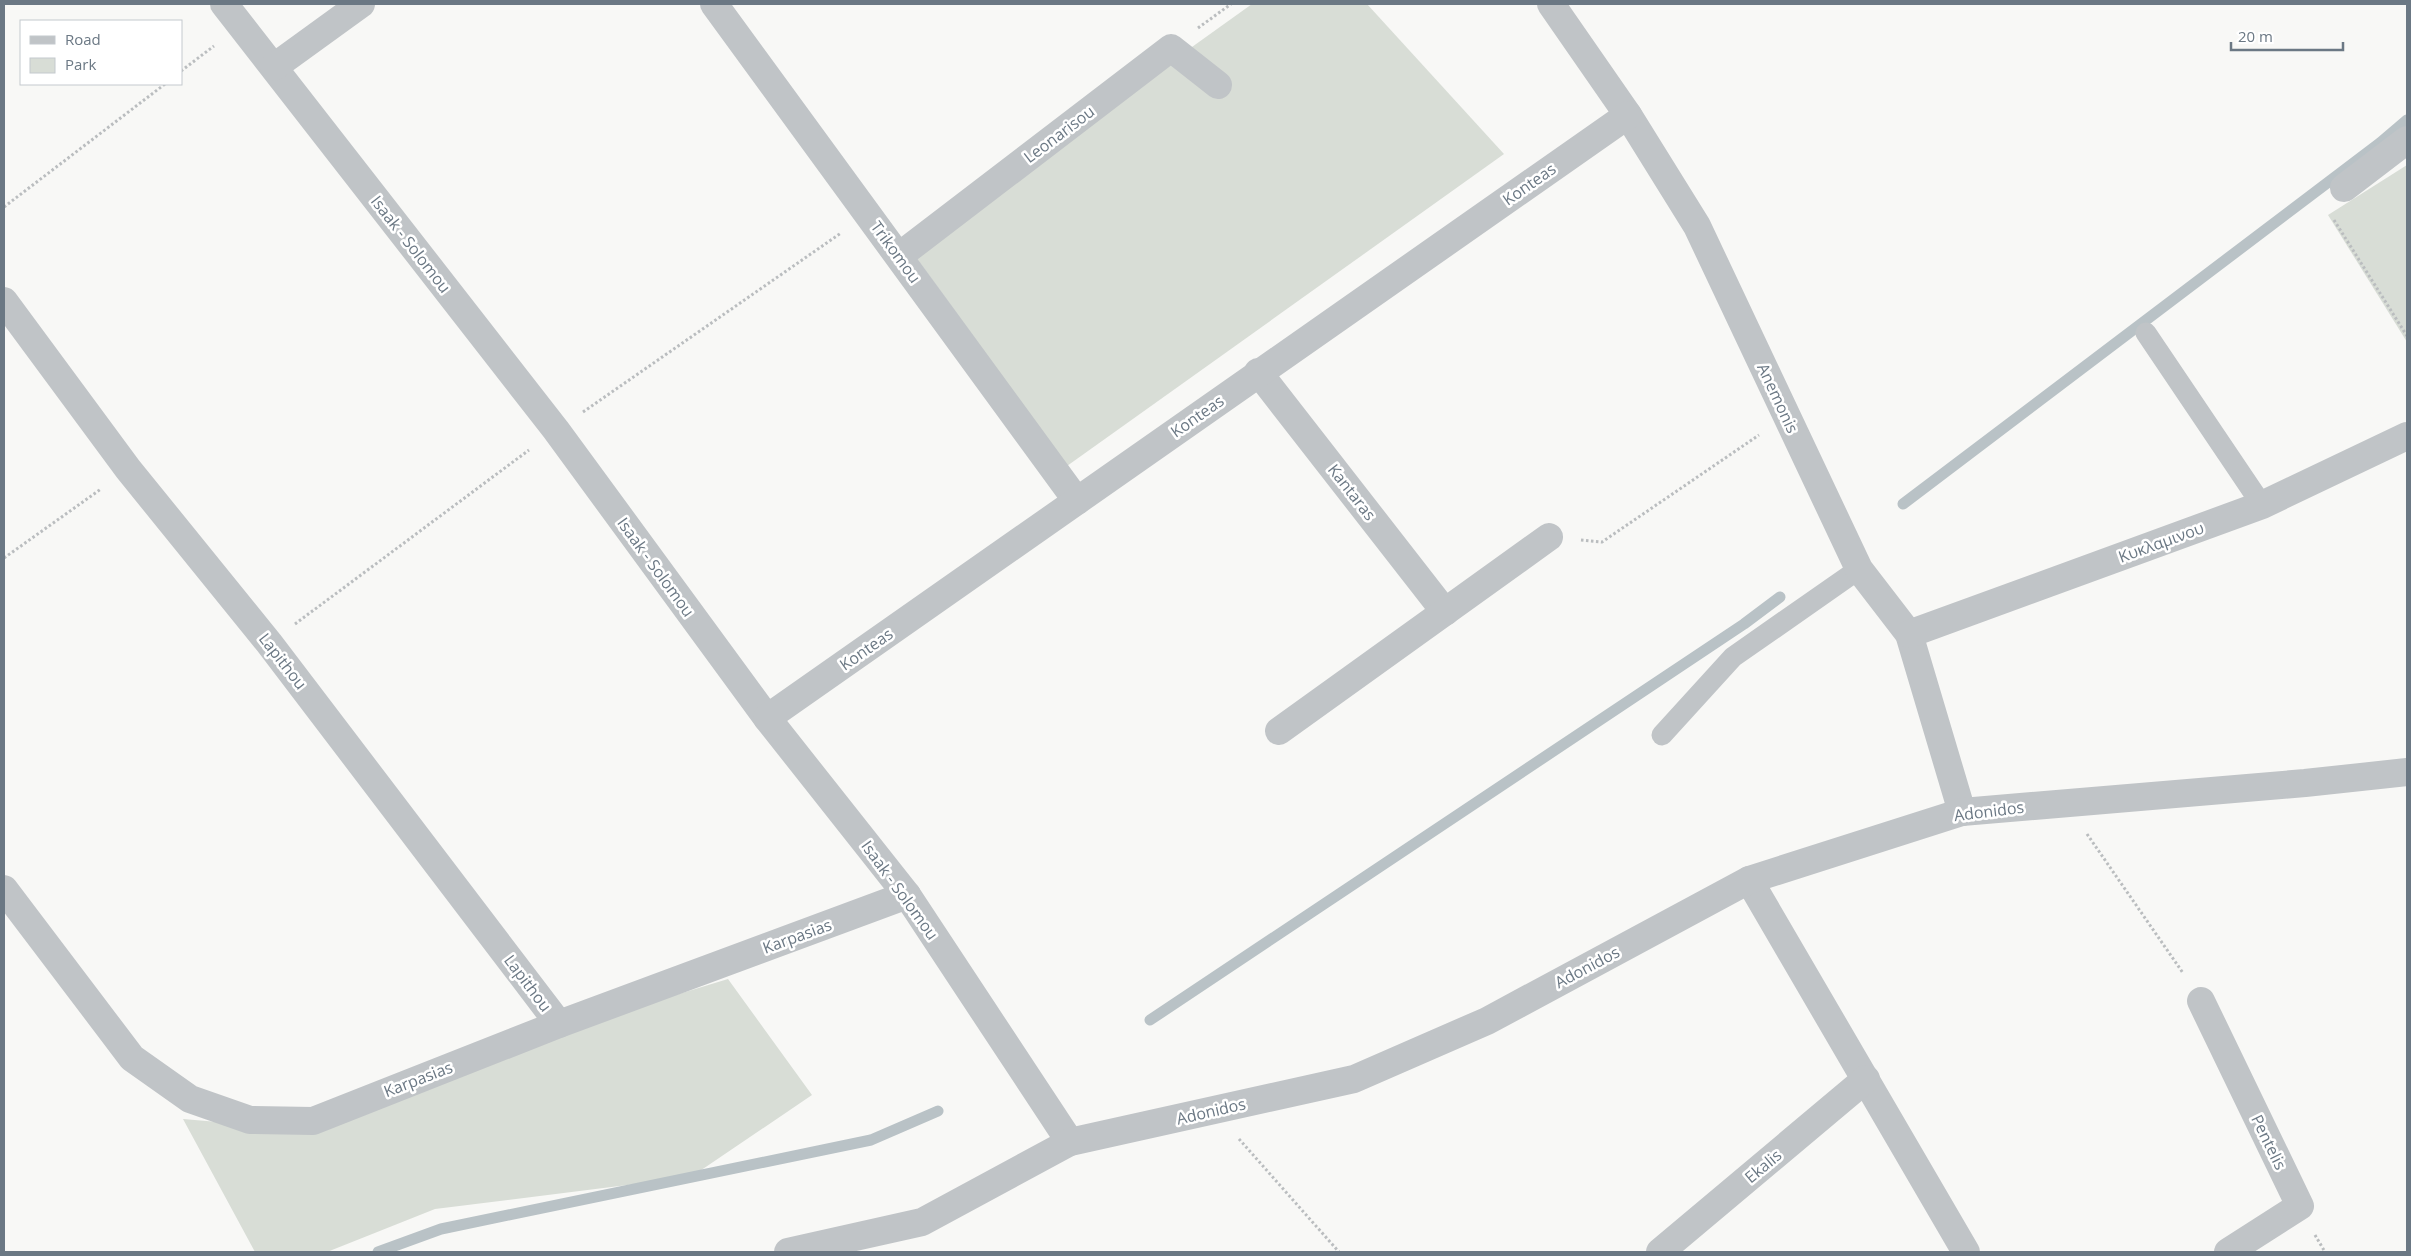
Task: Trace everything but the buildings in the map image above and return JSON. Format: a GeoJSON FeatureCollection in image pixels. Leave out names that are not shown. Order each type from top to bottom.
{"type":"FeatureCollection","features":[{"type":"Feature","properties":{"kind":"street","name":"Isaak - Solomou"},"geometry":{"type":"LineString","coordinates":[[224,4],[556,430],[767,718],[907,895],[1070,1142]]}},
{"type":"Feature","properties":{"kind":"street"},"geometry":{"type":"LineString","coordinates":[[274,67],[361,4]]}},
{"type":"Feature","properties":{"kind":"street","name":"Trikomou"},"geometry":{"type":"LineString","coordinates":[[714,4],[1077,501]]}},
{"type":"Feature","properties":{"kind":"street","name":"Anemonis"},"geometry":{"type":"LineString","coordinates":[[1551,4],[1628,115],[1697,226],[1859,569],[1908,634],[1962,812]]}},
{"type":"Feature","properties":{"kind":"street","name":"Leonarisou"},"geometry":{"type":"LineString","coordinates":[[898,256],[1171,48],[1218,86]]}},
{"type":"Feature","properties":{"kind":"street","name":"Konteas"},"geometry":{"type":"LineString","coordinates":[[767,718],[1258,372],[1628,115]]}},
{"type":"Feature","properties":{"kind":"street"},"geometry":{"type":"LineString","coordinates":[[2344,188],[2407,140]]}},
{"type":"Feature","properties":{"kind":"street","name":"Lapithou"},"geometry":{"type":"LineString","coordinates":[[4,301],[128,470],[269,643],[559,1024]]}},
{"type":"Feature","properties":{"kind":"street","name":"Kantaras"},"geometry":{"type":"LineString","coordinates":[[1258,372],[1445,612]]}},
{"type":"Feature","properties":{"kind":"street","name":"Κυκλαμινου"},"geometry":{"type":"LineString","coordinates":[[1908,634],[2262,505],[2407,436]]}},
{"type":"Feature","properties":{"kind":"street"},"geometry":{"type":"LineString","coordinates":[[1279,732],[1549,537]]}},
{"type":"Feature","properties":{"kind":"street","name":"Adonidos"},"geometry":{"type":"LineString","coordinates":[[788,1252],[922,1222],[1070,1142],[1354,1079],[1487,1020],[1749,880],[1962,812],[2407,772]]}},
{"type":"Feature","properties":{"kind":"street"},"geometry":{"type":"LineString","coordinates":[[1749,880],[1966,1252]]}},
{"type":"Feature","properties":{"kind":"street","name":"Karpasias"},"geometry":{"type":"LineString","coordinates":[[4,889],[132,1058],[190,1099],[250,1120],[312,1120],[559,1024],[907,895]]}},
{"type":"Feature","properties":{"kind":"street","name":"Pentelis"},"geometry":{"type":"LineString","coordinates":[[2201,1001],[2300,1206],[2228,1252]]}},
{"type":"Feature","properties":{"kind":"street","name":"Ekalis"},"geometry":{"type":"LineString","coordinates":[[1660,1252],[1866,1079]]}},
{"type":"Feature","properties":{"kind":"lane"},"geometry":{"type":"LineString","coordinates":[[2146,333],[2262,505]]}},
{"type":"Feature","properties":{"kind":"lane"},"geometry":{"type":"LineString","coordinates":[[1662,735],[1732,658],[1859,569]]}},
{"type":"Feature","properties":{"kind":"path"},"geometry":{"type":"LineString","coordinates":[[182,70],[240,26]]}},
{"type":"Feature","properties":{"kind":"path"},"geometry":{"type":"LineString","coordinates":[[4,206],[163,85]]}},
{"type":"Feature","properties":{"kind":"path"},"geometry":{"type":"LineString","coordinates":[[2344,188],[2324,202],[2407,336]]}},
{"type":"Feature","properties":{"kind":"path"},"geometry":{"type":"LineString","coordinates":[[1549,537],[1602,542],[1786,416]]}},
{"type":"Feature","properties":{"kind":"path"},"geometry":{"type":"LineString","coordinates":[[4,558],[128,470]]}},
{"type":"Feature","properties":{"kind":"path"},"geometry":{"type":"LineString","coordinates":[[2066,804],[2201,1001]]}},
{"type":"Feature","properties":{"kind":"path"},"geometry":{"type":"LineString","coordinates":[[1214,1110],[1338,1252]]}},
{"type":"Feature","properties":{"kind":"green space"},"geometry":{"type":"Polygon","coordinates":[[[1252,4],[1367,4],[1504,154],[1067,466],[910,249],[1252,4]]]}},
{"type":"Feature","properties":{"kind":"green space"},"geometry":{"type":"Polygon","coordinates":[[[2407,165],[2407,342],[2328,215],[2407,165]]]}},
{"type":"Feature","properties":{"kind":"green space"},"geometry":{"type":"Polygon","coordinates":[[[728,979],[812,1095],[691,1177],[435,1209],[327,1252],[255,1252],[183,1119],[290,1128],[554,1032],[728,979]]]}},
{"type":"Feature","properties":{"kind":"waterway"},"geometry":{"type":"LineString","coordinates":[[1903,504],[2380,143],[2407,120]]}},
{"type":"Feature","properties":{"kind":"waterway"},"geometry":{"type":"LineString","coordinates":[[1150,1020],[1744,624],[1780,597]]}},
{"type":"Feature","properties":{"kind":"waterway"},"geometry":{"type":"LineString","coordinates":[[378,1252],[441,1229],[871,1140],[938,1111]]}}]}
